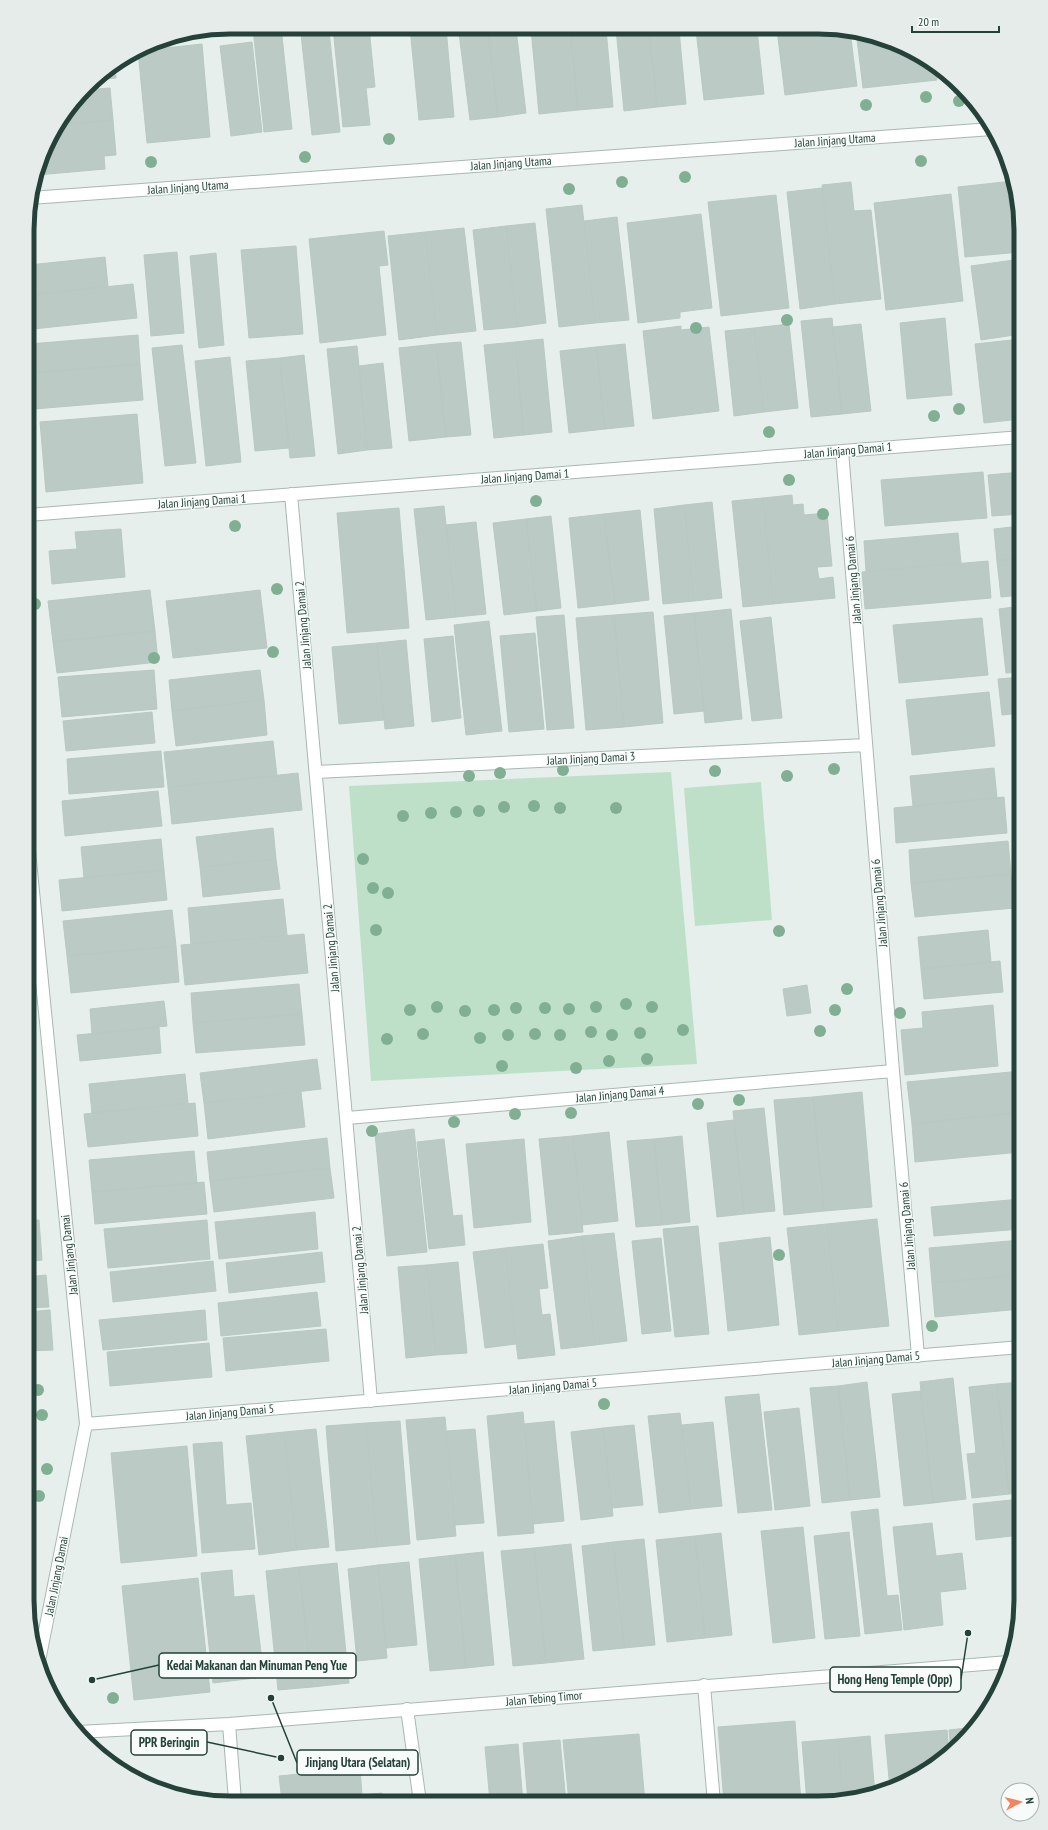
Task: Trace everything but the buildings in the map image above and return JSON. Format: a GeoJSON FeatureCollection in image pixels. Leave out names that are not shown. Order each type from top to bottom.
{"type":"FeatureCollection","features":[{"type":"Feature","properties":{"kind":"street","name":"Jalan Jinjang Utama"},"geometry":{"type":"LineString","coordinates":[[37,197],[986,128]]}},
{"type":"Feature","properties":{"kind":"street","name":"Jalan Jinjang Damai 1"},"geometry":{"type":"LineString","coordinates":[[34,515],[1014,438]]}},
{"type":"Feature","properties":{"kind":"street","name":"Jalan Jinjang Damai 6"},"geometry":{"type":"LineString","coordinates":[[842,451],[918,1356]]}},
{"type":"Feature","properties":{"kind":"street","name":"Jalan Jinjang Damai 2"},"geometry":{"type":"LineString","coordinates":[[291,494],[371,1401]]}},
{"type":"Feature","properties":{"kind":"street","name":"Jalan Jinjang Damai 3"},"geometry":{"type":"LineString","coordinates":[[316,772],[866,744]]}},
{"type":"Feature","properties":{"kind":"street","name":"Jalan Jinjang Damai"},"geometry":{"type":"LineString","coordinates":[[34,901],[86,1424],[41,1651]]}},
{"type":"Feature","properties":{"kind":"street","name":"Jalan Jinjang Damai 4"},"geometry":{"type":"LineString","coordinates":[[347,1118],[893,1071]]}},
{"type":"Feature","properties":{"kind":"street","name":"Jalan Jinjang Damai 5"},"geometry":{"type":"LineString","coordinates":[[86,1424],[1014,1348]]}},
{"type":"Feature","properties":{"kind":"street","name":"Jalan Tebing Timor"},"geometry":{"type":"LineString","coordinates":[[85,1732],[229,1724],[704,1685],[1004,1662]]}},
{"type":"Feature","properties":{"kind":"street"},"geometry":{"type":"LineString","coordinates":[[704,1685],[713,1796]]}},
{"type":"Feature","properties":{"kind":"street"},"geometry":{"type":"LineString","coordinates":[[407,1709],[419,1796]]}},
{"type":"Feature","properties":{"kind":"street"},"geometry":{"type":"LineString","coordinates":[[229,1724],[235,1796]]}},
{"type":"Feature","properties":{"kind":"green space"},"geometry":{"type":"Polygon","coordinates":[[[671,772],[697,1064],[371,1081],[349,786],[671,772]]]}},
{"type":"Feature","properties":{"kind":"green space"},"geometry":{"type":"Polygon","coordinates":[[[761,782],[772,920],[695,926],[684,788],[761,782]]]}},
{"type":"Feature","properties":{"kind":"place","name":"Hong Heng Temple (Opp)"},"geometry":{"type":"Point","coordinates":[968,1633]}},
{"type":"Feature","properties":{"kind":"place","name":"Kedai Makanan dan Minuman Peng Yue"},"geometry":{"type":"Point","coordinates":[92,1680]}},
{"type":"Feature","properties":{"kind":"place","name":"Jinjang Utara (Selatan)"},"geometry":{"type":"Point","coordinates":[271,1698]}},
{"type":"Feature","properties":{"kind":"place","name":"PPR Beringin"},"geometry":{"type":"Point","coordinates":[281,1758]}}]}
